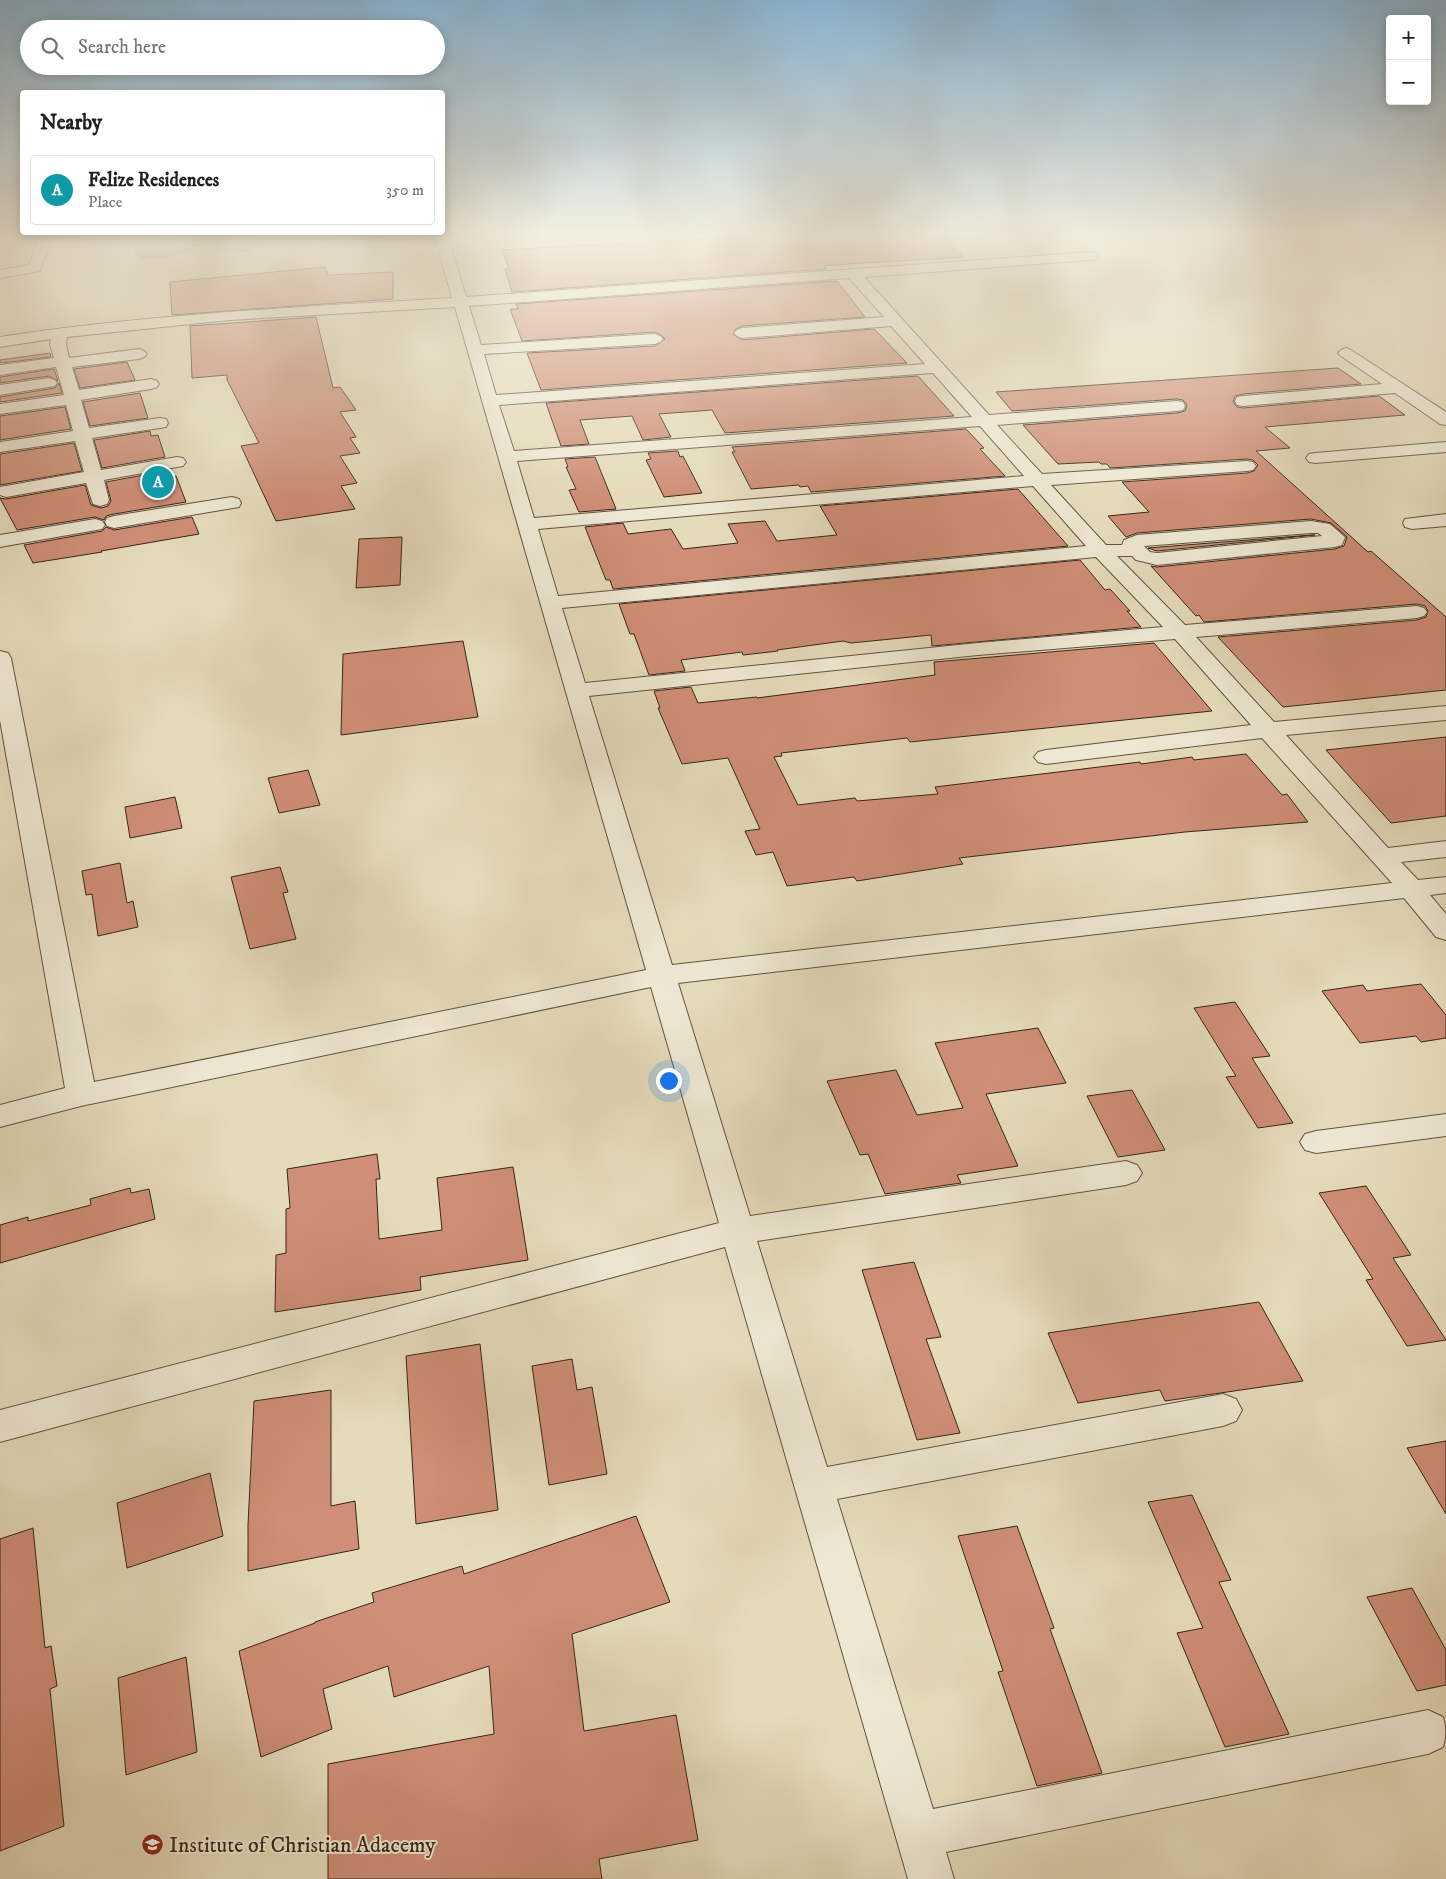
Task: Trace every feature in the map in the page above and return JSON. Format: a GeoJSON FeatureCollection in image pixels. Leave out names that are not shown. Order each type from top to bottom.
{"type":"FeatureCollection","features":[{"type":"Feature","properties":{"kind":"street"},"geometry":{"type":"LineString","coordinates":[[0,370],[61,351],[204,325]]}},
{"type":"Feature","properties":{"kind":"street"},"geometry":{"type":"LineString","coordinates":[[467,325],[931,1879]]}},
{"type":"Feature","properties":{"kind":"street"},"geometry":{"type":"LineString","coordinates":[[742,333],[848,325]]}},
{"type":"Feature","properties":{"kind":"street"},"geometry":{"type":"LineString","coordinates":[[898,325],[1101,551],[1180,632],[1382,856],[1446,931]]}},
{"type":"Feature","properties":{"kind":"street"},"geometry":{"type":"LineString","coordinates":[[474,350],[655,339]]}},
{"type":"Feature","properties":{"kind":"street"},"geometry":{"type":"LineString","coordinates":[[0,342],[61,351]]}},
{"type":"Feature","properties":{"kind":"street"},"geometry":{"type":"LineString","coordinates":[[61,351],[100,500]]}},
{"type":"Feature","properties":{"kind":"street"},"geometry":{"type":"LineString","coordinates":[[0,353],[61,351],[139,354]]}},
{"type":"Feature","properties":{"kind":"street"},"geometry":{"type":"LineString","coordinates":[[1346,354],[1446,420]]}},
{"type":"Feature","properties":{"kind":"street"},"geometry":{"type":"LineString","coordinates":[[490,401],[936,368]]}},
{"type":"Feature","properties":{"kind":"street"},"geometry":{"type":"LineString","coordinates":[[0,390],[71,392],[152,384]]}},
{"type":"Feature","properties":{"kind":"street"},"geometry":{"type":"LineString","coordinates":[[1243,401],[1397,388]]}},
{"type":"Feature","properties":{"kind":"street"},"geometry":{"type":"LineString","coordinates":[[0,409],[71,392]]}},
{"type":"Feature","properties":{"kind":"street"},"geometry":{"type":"LineString","coordinates":[[506,457],[1177,406]]}},
{"type":"Feature","properties":{"kind":"street"},"geometry":{"type":"LineString","coordinates":[[0,447],[160,423]]}},
{"type":"Feature","properties":{"kind":"street"},"geometry":{"type":"LineString","coordinates":[[1315,458],[1446,448]]}},
{"type":"Feature","properties":{"kind":"street"},"geometry":{"type":"LineString","coordinates":[[6,491],[177,462]]}},
{"type":"Feature","properties":{"kind":"street"},"geometry":{"type":"LineString","coordinates":[[526,524],[1038,480],[1247,466]]}},
{"type":"Feature","properties":{"kind":"street"},"geometry":{"type":"LineString","coordinates":[[0,541],[232,503]]}},
{"type":"Feature","properties":{"kind":"street"},"geometry":{"type":"LineString","coordinates":[[1412,523],[1446,520]]}},
{"type":"Feature","properties":{"kind":"street"},"geometry":{"type":"LineString","coordinates":[[550,603],[1101,551],[1136,550],[1143,556],[1157,559],[1335,541],[1335,537],[1323,528],[1311,527],[1137,541],[1132,544],[1136,550]]}},
{"type":"Feature","properties":{"kind":"street"},"geometry":{"type":"LineString","coordinates":[[576,691],[978,649],[1417,612]]}},
{"type":"Feature","properties":{"kind":"street"},"geometry":{"type":"LineString","coordinates":[[0,658],[80,1095]]}},
{"type":"Feature","properties":{"kind":"street"},"geometry":{"type":"LineString","coordinates":[[1046,757],[1268,730],[1446,713]]}},
{"type":"Feature","properties":{"kind":"street"},"geometry":{"type":"LineString","coordinates":[[1382,856],[1446,849]]}},
{"type":"Feature","properties":{"kind":"street"},"geometry":{"type":"LineString","coordinates":[[0,1116],[80,1095],[660,976],[1446,886]]}},
{"type":"Feature","properties":{"kind":"street"},"geometry":{"type":"LineString","coordinates":[[1316,1142],[1446,1124]]}},
{"type":"Feature","properties":{"kind":"street"},"geometry":{"type":"LineString","coordinates":[[0,1426],[736,1231],[1126,1173]]}},
{"type":"Feature","properties":{"kind":"street"},"geometry":{"type":"LineString","coordinates":[[813,1487],[1222,1410]]}},
{"type":"Feature","properties":{"kind":"street"},"geometry":{"type":"LineString","coordinates":[[917,1835],[1428,1732]]}},
{"type":"Feature","properties":{"kind":"building"},"geometry":{"type":"Polygon","coordinates":[[[318,325],[333,388],[340,387],[356,410],[340,412],[356,437],[350,438],[360,453],[340,456],[357,483],[341,486],[355,509],[276,521],[241,446],[259,443],[227,380],[227,375],[192,378],[190,326],[318,325]]]}},
{"type":"Feature","properties":{"kind":"building"},"geometry":{"type":"Polygon","coordinates":[[[516,325],[760,325],[742,326],[736,329],[733,334],[742,340],[874,329],[907,363],[541,390],[527,353],[655,346],[665,339],[655,332],[522,341],[516,325]]]}},
{"type":"Feature","properties":{"kind":"building"},"geometry":{"type":"Polygon","coordinates":[[[50,353],[51,357],[0,363],[0,360],[50,353]]]}},
{"type":"Feature","properties":{"kind":"building"},"geometry":{"type":"Polygon","coordinates":[[[127,362],[135,380],[80,388],[74,369],[127,362]]]}},
{"type":"Feature","properties":{"kind":"building"},"geometry":{"type":"Polygon","coordinates":[[[1338,368],[1361,384],[1243,394],[1235,396],[1233,402],[1237,407],[1243,408],[1379,396],[1405,415],[1265,427],[1290,448],[1256,451],[1368,552],[1371,551],[1446,617],[1446,690],[1283,707],[1218,637],[1417,620],[1426,617],[1428,611],[1425,606],[1417,604],[1204,622],[1199,615],[1196,616],[1151,566],[1157,567],[1335,549],[1344,546],[1347,537],[1331,523],[1311,519],[1137,533],[1126,537],[1108,516],[1149,512],[1122,482],[1247,473],[1254,471],[1258,465],[1253,460],[1247,459],[1110,468],[1107,464],[1099,462],[1058,464],[1023,425],[1177,413],[1185,411],[1187,405],[1183,400],[1177,399],[1012,411],[996,392],[1338,368]]]}},
{"type":"Feature","properties":{"kind":"building"},"geometry":{"type":"Polygon","coordinates":[[[54,369],[58,381],[49,376],[0,383],[0,377],[54,369]]]}},
{"type":"Feature","properties":{"kind":"building"},"geometry":{"type":"Polygon","coordinates":[[[918,376],[954,416],[725,433],[712,410],[659,414],[671,437],[643,440],[632,416],[580,420],[589,444],[561,446],[546,403],[918,376]]]}},
{"type":"Feature","properties":{"kind":"building"},"geometry":{"type":"Polygon","coordinates":[[[59,383],[62,393],[0,402],[0,397],[55,388],[59,383]]]}},
{"type":"Feature","properties":{"kind":"building"},"geometry":{"type":"Polygon","coordinates":[[[140,393],[148,418],[90,426],[83,402],[140,393]]]}},
{"type":"Feature","properties":{"kind":"building"},"geometry":{"type":"Polygon","coordinates":[[[65,407],[71,429],[0,440],[0,416],[65,407]]]}},
{"type":"Feature","properties":{"kind":"building"},"geometry":{"type":"Polygon","coordinates":[[[966,429],[984,448],[980,449],[1005,476],[811,492],[808,486],[800,487],[799,485],[751,489],[732,452],[735,452],[732,447],[966,429]]]}},
{"type":"Feature","properties":{"kind":"building"},"geometry":{"type":"Polygon","coordinates":[[[150,431],[151,436],[158,435],[165,457],[102,468],[94,440],[150,431]]]}},
{"type":"Feature","properties":{"kind":"building"},"geometry":{"type":"Polygon","coordinates":[[[74,443],[82,471],[0,485],[0,454],[74,443]]]}},
{"type":"Feature","properties":{"kind":"building"},"geometry":{"type":"Polygon","coordinates":[[[678,451],[680,457],[683,456],[702,493],[664,497],[646,460],[651,459],[648,453],[678,451]]]}},
{"type":"Feature","properties":{"kind":"building"},"geometry":{"type":"Polygon","coordinates":[[[595,457],[616,509],[579,512],[569,490],[576,489],[566,467],[568,467],[565,459],[595,457]]]}},
{"type":"Feature","properties":{"kind":"building"},"geometry":{"type":"Polygon","coordinates":[[[171,470],[174,477],[176,476],[186,502],[114,514],[106,516],[104,520],[95,517],[17,530],[0,498],[6,499],[85,485],[91,505],[101,508],[108,506],[111,501],[106,482],[171,470]]]}},
{"type":"Feature","properties":{"kind":"building"},"geometry":{"type":"Polygon","coordinates":[[[1018,489],[1068,546],[613,589],[610,580],[606,580],[585,527],[623,523],[628,534],[671,529],[683,549],[738,543],[728,524],[765,521],[777,541],[837,535],[820,506],[1018,489]]]}},
{"type":"Feature","properties":{"kind":"building"},"geometry":{"type":"Polygon","coordinates":[[[192,517],[199,534],[102,552],[33,563],[24,545],[102,531],[106,527],[114,530],[192,517]]]}},
{"type":"Feature","properties":{"kind":"building"},"geometry":{"type":"Polygon","coordinates":[[[1311,535],[1315,535],[1157,551],[1148,548],[1311,535]]]}},
{"type":"Feature","properties":{"kind":"building"},"geometry":{"type":"Polygon","coordinates":[[[402,537],[400,585],[356,588],[359,539],[402,537]]]}},
{"type":"Feature","properties":{"kind":"building"},"geometry":{"type":"Polygon","coordinates":[[[1080,560],[1105,590],[1110,589],[1130,611],[1127,611],[1141,627],[932,646],[931,635],[851,643],[843,641],[778,651],[743,655],[742,652],[681,660],[685,671],[649,675],[634,634],[630,634],[619,604],[1080,560]]]}},
{"type":"Feature","properties":{"kind":"building"},"geometry":{"type":"Polygon","coordinates":[[[463,641],[478,717],[341,735],[343,654],[463,641]]]}},
{"type":"Feature","properties":{"kind":"building"},"geometry":{"type":"Polygon","coordinates":[[[1154,643],[1212,711],[910,742],[907,738],[781,753],[782,756],[774,757],[798,805],[855,798],[857,801],[938,794],[935,787],[1140,762],[1141,764],[1192,757],[1194,760],[1246,754],[1282,795],[1287,794],[1308,822],[1185,832],[959,858],[963,864],[857,881],[854,877],[787,886],[773,852],[756,855],[745,831],[760,829],[728,758],[682,764],[658,708],[660,708],[654,691],[691,687],[698,703],[757,698],[935,675],[934,662],[1154,643]]]}},
{"type":"Feature","properties":{"kind":"building"},"geometry":{"type":"Polygon","coordinates":[[[1446,737],[1446,816],[1391,823],[1326,750],[1446,737]]]}},
{"type":"Feature","properties":{"kind":"building"},"geometry":{"type":"Polygon","coordinates":[[[308,770],[320,805],[279,813],[268,778],[308,770]]]}},
{"type":"Feature","properties":{"kind":"building"},"geometry":{"type":"Polygon","coordinates":[[[175,797],[182,828],[130,838],[125,807],[175,797]]]}},
{"type":"Feature","properties":{"kind":"building"},"geometry":{"type":"Polygon","coordinates":[[[120,863],[127,903],[133,901],[138,927],[98,936],[92,894],[86,895],[82,871],[120,863]]]}},
{"type":"Feature","properties":{"kind":"building"},"geometry":{"type":"Polygon","coordinates":[[[280,867],[288,892],[283,893],[296,939],[250,949],[231,877],[280,867]]]}},
{"type":"Feature","properties":{"kind":"building"},"geometry":{"type":"Polygon","coordinates":[[[1421,984],[1446,1015],[1446,1038],[1421,1042],[1416,1036],[1360,1043],[1322,991],[1363,985],[1367,991],[1421,984]]]}},
{"type":"Feature","properties":{"kind":"building"},"geometry":{"type":"Polygon","coordinates":[[[1235,1002],[1270,1056],[1252,1058],[1293,1123],[1258,1128],[1226,1077],[1236,1076],[1194,1008],[1235,1002]]]}},
{"type":"Feature","properties":{"kind":"building"},"geometry":{"type":"Polygon","coordinates":[[[1038,1028],[1066,1083],[986,1094],[1018,1166],[957,1175],[961,1183],[885,1194],[868,1154],[860,1155],[827,1081],[896,1070],[917,1115],[963,1108],[935,1043],[1038,1028]]]}},
{"type":"Feature","properties":{"kind":"building"},"geometry":{"type":"Polygon","coordinates":[[[1132,1090],[1165,1150],[1118,1157],[1087,1096],[1132,1090]]]}},
{"type":"Feature","properties":{"kind":"building"},"geometry":{"type":"Polygon","coordinates":[[[377,1154],[380,1179],[376,1179],[379,1239],[442,1230],[437,1178],[513,1167],[528,1260],[420,1277],[421,1290],[275,1312],[276,1255],[286,1253],[286,1209],[290,1208],[287,1169],[377,1154]]]}},
{"type":"Feature","properties":{"kind":"building"},"geometry":{"type":"Polygon","coordinates":[[[1366,1186],[1411,1255],[1393,1258],[1446,1340],[1407,1346],[1366,1280],[1373,1279],[1319,1193],[1366,1186]]]}},
{"type":"Feature","properties":{"kind":"building"},"geometry":{"type":"Polygon","coordinates":[[[130,1188],[131,1193],[149,1189],[155,1219],[0,1263],[0,1225],[28,1217],[28,1221],[91,1205],[90,1199],[130,1188]]]}},
{"type":"Feature","properties":{"kind":"building"},"geometry":{"type":"Polygon","coordinates":[[[914,1262],[941,1337],[926,1339],[960,1433],[917,1440],[862,1270],[914,1262]]]}},
{"type":"Feature","properties":{"kind":"building"},"geometry":{"type":"Polygon","coordinates":[[[1259,1302],[1303,1381],[1165,1401],[1160,1390],[1078,1403],[1048,1333],[1259,1302]]]}},
{"type":"Feature","properties":{"kind":"building"},"geometry":{"type":"Polygon","coordinates":[[[480,1344],[498,1510],[416,1524],[406,1356],[480,1344]]]}},
{"type":"Feature","properties":{"kind":"building"},"geometry":{"type":"Polygon","coordinates":[[[572,1359],[577,1390],[592,1387],[607,1474],[549,1485],[532,1366],[572,1359]]]}},
{"type":"Feature","properties":{"kind":"building"},"geometry":{"type":"Polygon","coordinates":[[[331,1390],[331,1506],[355,1501],[359,1549],[248,1571],[248,1525],[254,1401],[331,1390]]]}},
{"type":"Feature","properties":{"kind":"building"},"geometry":{"type":"Polygon","coordinates":[[[1446,1441],[1446,1514],[1407,1448],[1446,1441]]]}},
{"type":"Feature","properties":{"kind":"building"},"geometry":{"type":"Polygon","coordinates":[[[210,1473],[223,1536],[127,1568],[117,1503],[210,1473]]]}},
{"type":"Feature","properties":{"kind":"building"},"geometry":{"type":"Polygon","coordinates":[[[1192,1495],[1231,1580],[1219,1582],[1289,1734],[1225,1747],[1177,1633],[1203,1628],[1148,1502],[1192,1495]]]}},
{"type":"Feature","properties":{"kind":"building"},"geometry":{"type":"Polygon","coordinates":[[[636,1516],[670,1602],[572,1634],[584,1731],[676,1715],[698,1840],[599,1859],[602,1879],[328,1879],[328,1764],[494,1734],[489,1666],[394,1697],[388,1666],[323,1689],[332,1729],[261,1757],[239,1651],[374,1602],[372,1593],[462,1566],[464,1574],[636,1516]]]}},
{"type":"Feature","properties":{"kind":"building"},"geometry":{"type":"Polygon","coordinates":[[[1017,1526],[1054,1628],[1050,1629],[1102,1773],[1037,1786],[998,1672],[1003,1671],[958,1536],[1017,1526]]]}},
{"type":"Feature","properties":{"kind":"building"},"geometry":{"type":"Polygon","coordinates":[[[33,1528],[45,1648],[51,1646],[57,1686],[50,1689],[64,1826],[0,1851],[0,1539],[33,1528]]]}},
{"type":"Feature","properties":{"kind":"building"},"geometry":{"type":"Polygon","coordinates":[[[1412,1588],[1446,1650],[1446,1685],[1417,1691],[1367,1597],[1412,1588]]]}},
{"type":"Feature","properties":{"kind":"building"},"geometry":{"type":"Polygon","coordinates":[[[186,1657],[197,1752],[126,1775],[118,1678],[186,1657]]]}},
{"type":"Feature","properties":{"kind":"place","name":"Felize Residences"},"geometry":{"type":"Point","coordinates":[158,482]}},
{"type":"Feature","properties":{"kind":"place","name":"Institute of Christian Adacemy"},"geometry":{"type":"Point","coordinates":[153,1845]}}]}
